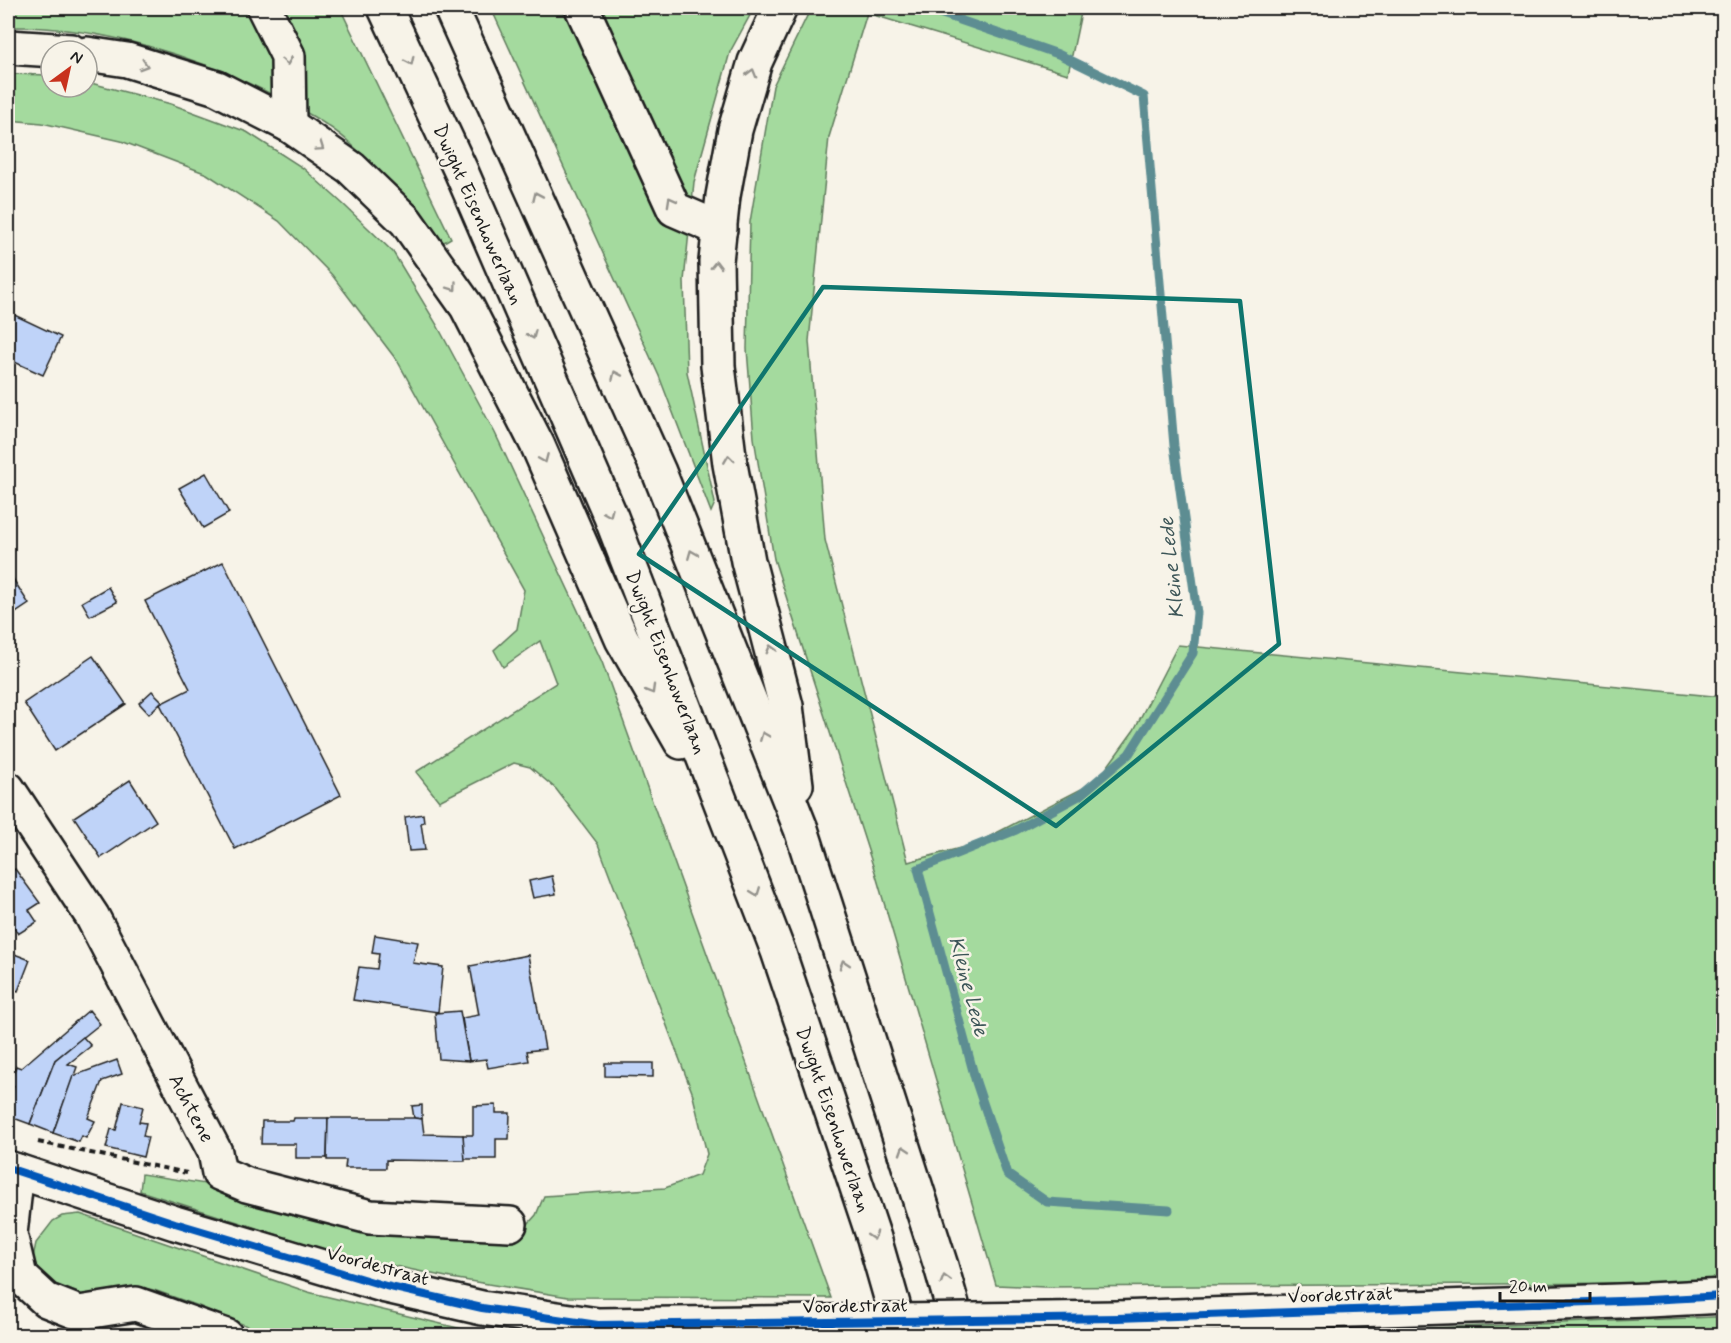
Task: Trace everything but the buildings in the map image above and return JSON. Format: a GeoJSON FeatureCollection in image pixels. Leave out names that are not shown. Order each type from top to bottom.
{"type":"FeatureCollection","features":[{"type":"Feature","properties":{"kind":"main road"},"geometry":{"type":"LineString","coordinates":[[264,8],[288,56],[289,125]]}},
{"type":"Feature","properties":{"kind":"main road","name":"Dwight Eisenhowerlaan"},"geometry":{"type":"LineString","coordinates":[[385,8],[461,171],[611,517],[778,951],[871,1227],[902,1335]]}},
{"type":"Feature","properties":{"kind":"main road"},"geometry":{"type":"LineString","coordinates":[[451,8],[659,472],[801,829],[962,1335]]}},
{"type":"Feature","properties":{"kind":"main road"},"geometry":{"type":"LineString","coordinates":[[582,8],[674,209],[720,230]]}},
{"type":"Feature","properties":{"kind":"main road"},"geometry":{"type":"LineString","coordinates":[[780,8],[755,62],[735,130],[723,196],[716,261],[718,366],[730,464],[748,561],[786,706],[801,829]]}},
{"type":"Feature","properties":{"kind":"main road"},"geometry":{"type":"LineString","coordinates":[[8,47],[39,49]]}},
{"type":"Feature","properties":{"kind":"main road"},"geometry":{"type":"LineString","coordinates":[[99,56],[127,60],[217,88],[289,125],[351,168],[406,221],[467,307],[538,446],[622,639],[735,837]]}},
{"type":"Feature","properties":{"kind":"main road","name":"Achtene"},"geometry":{"type":"LineString","coordinates":[[8,789],[92,916],[215,1152],[219,1173]]}},
{"type":"Feature","properties":{"kind":"main road","name":"Voordestraat"},"geometry":{"type":"LineString","coordinates":[[226,1335],[136,1304],[79,1313],[46,1300],[20,1276],[10,1234],[12,1169],[175,1223],[386,1286],[482,1308],[598,1325],[1117,1318],[1724,1296]]}},
{"type":"Feature","properties":{"kind":"main road"},"geometry":{"type":"LineString","coordinates":[[219,1173],[247,1185],[370,1217],[510,1224]]}},
{"type":"Feature","properties":{"kind":"path"},"geometry":{"type":"LineString","coordinates":[[30,1140],[208,1177],[219,1173]]}},
{"type":"Feature","properties":{"kind":"highlighted area"},"geometry":{"type":"Polygon","coordinates":[[[823,287],[1240,301],[1279,644],[1056,826],[639,554],[823,287]]]}},
{"type":"Feature","properties":{"kind":"green space"},"geometry":{"type":"Polygon","coordinates":[[[8,8],[340,8],[451,238],[439,245],[364,157],[344,138],[308,113],[215,69],[148,46],[78,31],[8,27],[8,8]]]}},
{"type":"Feature","properties":{"kind":"green space"},"geometry":{"type":"Polygon","coordinates":[[[491,8],[754,8],[730,52],[694,182],[684,281],[687,372],[715,503],[711,512],[659,376],[491,8]]]}},
{"type":"Feature","properties":{"kind":"green space"},"geometry":{"type":"Polygon","coordinates":[[[811,8],[1082,8],[1068,74],[867,13],[829,137],[809,341],[825,540],[908,862],[975,844],[1097,781],[1134,730],[1178,645],[1723,697],[1723,1280],[1649,1283],[1044,1287],[996,1285],[875,872],[774,559],[754,438],[747,349],[750,222],[773,86],[811,8]]]}},
{"type":"Feature","properties":{"kind":"green space"},"geometry":{"type":"Polygon","coordinates":[[[8,74],[39,75],[39,99],[99,99],[99,85],[171,104],[247,132],[303,168],[393,252],[437,325],[495,433],[602,662],[831,1298],[568,1297],[451,1278],[338,1254],[140,1191],[142,1174],[520,1233],[536,1215],[544,1196],[665,1188],[699,1175],[707,1154],[692,1092],[598,844],[556,789],[530,767],[514,763],[439,801],[416,772],[556,683],[540,641],[503,667],[494,650],[517,629],[524,590],[398,362],[332,275],[279,221],[207,174],[121,141],[42,123],[8,120],[8,74]]]}},
{"type":"Feature","properties":{"kind":"green space"},"geometry":{"type":"Polygon","coordinates":[[[80,1214],[308,1292],[487,1335],[269,1335],[154,1290],[138,1287],[96,1298],[54,1288],[41,1278],[33,1257],[36,1243],[53,1221],[62,1216],[80,1214]]]}},
{"type":"Feature","properties":{"kind":"green space"},"geometry":{"type":"Polygon","coordinates":[[[1723,1317],[1723,1335],[1256,1335],[1723,1317]]]}},
{"type":"Feature","properties":{"kind":"waterway","name":"Kleine Lede"},"geometry":{"type":"LineString","coordinates":[[925,8],[1058,54],[1144,96],[1174,446],[1197,613],[1193,653],[1129,754],[1079,796],[1016,830],[918,869],[976,1082],[1007,1174],[1047,1202],[1169,1210]]}},
{"type":"Feature","properties":{"kind":"cycle path"},"geometry":{"type":"LineString","coordinates":[[8,1168],[175,1223],[386,1286],[482,1308],[598,1325],[1117,1318],[1724,1296]]}}]}
